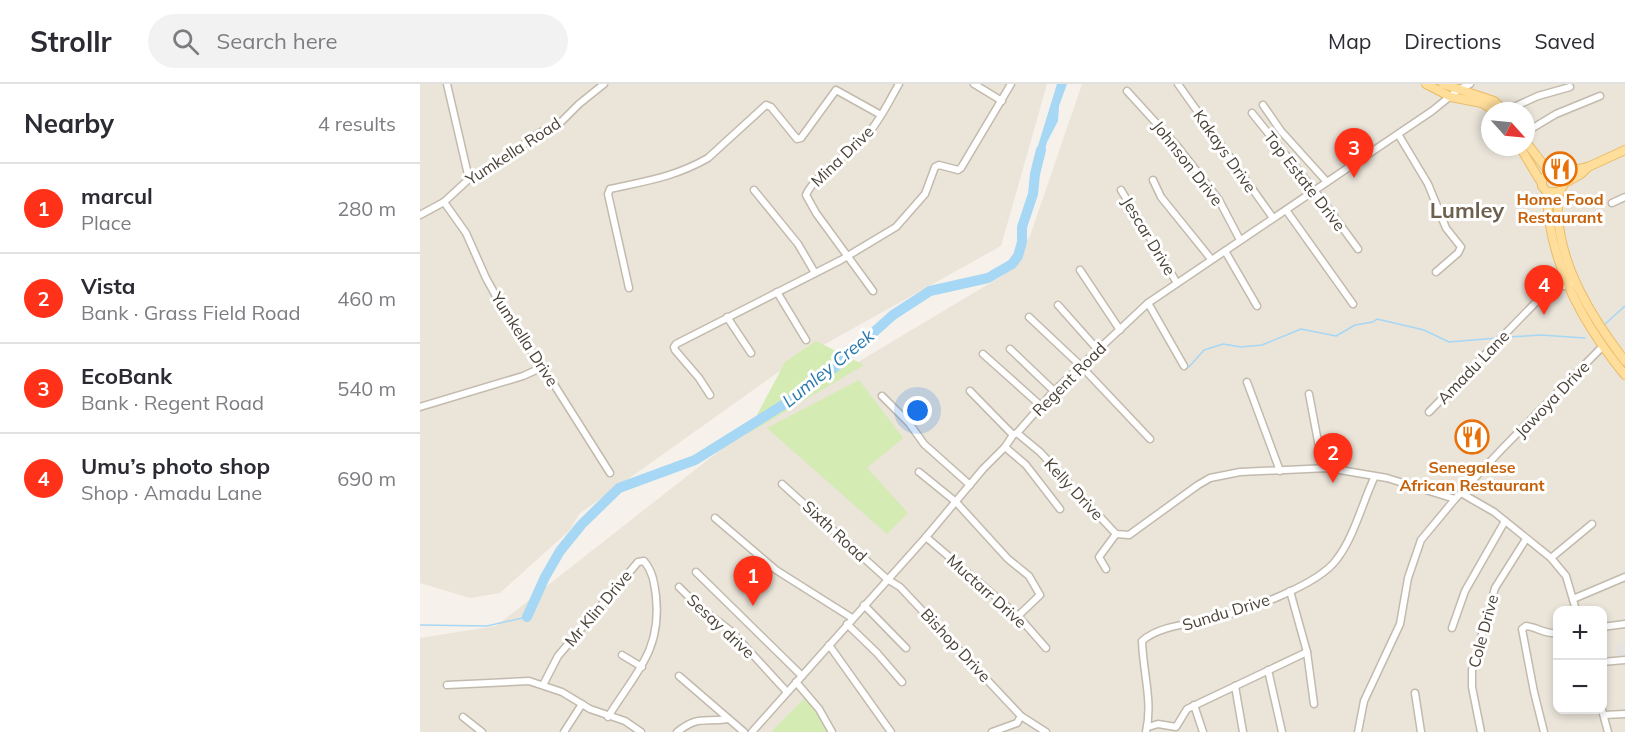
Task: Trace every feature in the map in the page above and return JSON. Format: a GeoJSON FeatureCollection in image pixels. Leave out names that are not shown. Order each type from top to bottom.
{"type":"FeatureCollection","features":[{"type":"Feature","properties":{"kind":"main road"},"geometry":{"type":"LineString","coordinates":[[1426,84],[1451,97],[1481,104]]}},
{"type":"Feature","properties":{"kind":"main road"},"geometry":{"type":"LineString","coordinates":[[1443,84],[1495,102]]}},
{"type":"Feature","properties":{"kind":"main road"},"geometry":{"type":"LineString","coordinates":[[1535,153],[1549,171],[1560,173],[1588,167],[1625,150]]}},
{"type":"Feature","properties":{"kind":"main road"},"geometry":{"type":"LineString","coordinates":[[1525,156],[1544,190],[1559,192]]}},
{"type":"Feature","properties":{"kind":"main road"},"geometry":{"type":"LineString","coordinates":[[1588,167],[1565,183],[1559,192],[1559,228],[1571,283],[1625,361]]}},
{"type":"Feature","properties":{"kind":"main road"},"geometry":{"type":"LineString","coordinates":[[1541,182],[1549,171]]}},
{"type":"Feature","properties":{"kind":"main road"},"geometry":{"type":"LineString","coordinates":[[1560,173],[1565,183]]}},
{"type":"Feature","properties":{"kind":"main road"},"geometry":{"type":"LineString","coordinates":[[1548,192],[1551,231],[1571,283],[1603,346],[1625,375]]}},
{"type":"Feature","properties":{"kind":"street"},"geometry":{"type":"LineString","coordinates":[[447,84],[469,179]]}},
{"type":"Feature","properties":{"kind":"street","name":"Yumkella Road"},"geometry":{"type":"LineString","coordinates":[[420,215],[444,202],[469,179],[498,163],[539,133],[561,122],[584,99],[604,84]]}},
{"type":"Feature","properties":{"kind":"street","name":"Mina Drive"},"geometry":{"type":"LineString","coordinates":[[848,255],[816,213],[806,195],[814,183],[865,137],[899,84]]}},
{"type":"Feature","properties":{"kind":"street"},"geometry":{"type":"LineString","coordinates":[[974,84],[1002,101]]}},
{"type":"Feature","properties":{"kind":"street"},"geometry":{"type":"LineString","coordinates":[[710,395],[674,347],[727,317],[815,273],[896,226],[925,194],[936,166],[958,170],[961,168],[1011,84]]}},
{"type":"Feature","properties":{"kind":"street","name":"Kakays Drive"},"geometry":{"type":"LineString","coordinates":[[1178,84],[1273,218]]}},
{"type":"Feature","properties":{"kind":"street","name":"Regent Road"},"geometry":{"type":"LineString","coordinates":[[752,732],[1040,405],[1148,303],[1470,84]]}},
{"type":"Feature","properties":{"kind":"street"},"geometry":{"type":"LineString","coordinates":[[629,288],[609,191],[661,179],[699,163],[708,158],[766,105],[771,107],[794,137],[801,138],[836,87],[881,115]]}},
{"type":"Feature","properties":{"kind":"street"},"geometry":{"type":"LineString","coordinates":[[1525,102],[1570,87]]}},
{"type":"Feature","properties":{"kind":"street","name":"Johnson Drive"},"geometry":{"type":"LineString","coordinates":[[1127,91],[1178,147],[1219,200],[1240,240]]}},
{"type":"Feature","properties":{"kind":"street"},"geometry":{"type":"LineString","coordinates":[[1535,127],[1556,114],[1600,96]]}},
{"type":"Feature","properties":{"kind":"street"},"geometry":{"type":"LineString","coordinates":[[1263,105],[1281,131],[1328,182]]}},
{"type":"Feature","properties":{"kind":"street","name":"Top Estate Drive"},"geometry":{"type":"LineString","coordinates":[[1252,113],[1358,249]]}},
{"type":"Feature","properties":{"kind":"street"},"geometry":{"type":"LineString","coordinates":[[1398,134],[1428,184],[1446,228],[1461,247],[1458,253],[1436,272]]}},
{"type":"Feature","properties":{"kind":"street"},"geometry":{"type":"LineString","coordinates":[[1153,180],[1161,197],[1211,259]]}},
{"type":"Feature","properties":{"kind":"street"},"geometry":{"type":"LineString","coordinates":[[754,190],[798,244],[815,273]]}},
{"type":"Feature","properties":{"kind":"street","name":"Jescar Drive"},"geometry":{"type":"LineString","coordinates":[[1121,190],[1177,283]]}},
{"type":"Feature","properties":{"kind":"street"},"geometry":{"type":"LineString","coordinates":[[1612,203],[1625,197]]}},
{"type":"Feature","properties":{"kind":"street","name":"Yumkella Drive"},"geometry":{"type":"LineString","coordinates":[[444,202],[466,233],[486,278],[512,325],[543,366],[610,473]]}},
{"type":"Feature","properties":{"kind":"street"},"geometry":{"type":"LineString","coordinates":[[1286,210],[1353,304]]}},
{"type":"Feature","properties":{"kind":"street"},"geometry":{"type":"LineString","coordinates":[[1225,251],[1257,306]]}},
{"type":"Feature","properties":{"kind":"street"},"geometry":{"type":"LineString","coordinates":[[848,255],[873,291]]}},
{"type":"Feature","properties":{"kind":"street"},"geometry":{"type":"LineString","coordinates":[[1080,270],[1120,330]]}},
{"type":"Feature","properties":{"kind":"street","name":"Amadu Lane"},"geometry":{"type":"LineString","coordinates":[[1429,412],[1541,297],[1549,291],[1571,283]]}},
{"type":"Feature","properties":{"kind":"street"},"geometry":{"type":"LineString","coordinates":[[777,292],[806,340]]}},
{"type":"Feature","properties":{"kind":"street"},"geometry":{"type":"LineString","coordinates":[[1148,303],[1184,366]]}},
{"type":"Feature","properties":{"kind":"street"},"geometry":{"type":"LineString","coordinates":[[1058,306],[1098,350]]}},
{"type":"Feature","properties":{"kind":"street"},"geometry":{"type":"LineString","coordinates":[[727,317],[751,353]]}},
{"type":"Feature","properties":{"kind":"street"},"geometry":{"type":"LineString","coordinates":[[1029,317],[1081,366],[1150,440]]}},
{"type":"Feature","properties":{"kind":"street","name":"Jawoya Drive"},"geometry":{"type":"LineString","coordinates":[[1358,732],[1364,701],[1400,624],[1415,553],[1426,532],[1603,346]]}},
{"type":"Feature","properties":{"kind":"street"},"geometry":{"type":"LineString","coordinates":[[1010,349],[1054,391]]}},
{"type":"Feature","properties":{"kind":"street"},"geometry":{"type":"LineString","coordinates":[[983,354],[1040,405]]}},
{"type":"Feature","properties":{"kind":"street"},"geometry":{"type":"LineString","coordinates":[[420,407],[523,376],[543,366]]}},
{"type":"Feature","properties":{"kind":"street"},"geometry":{"type":"LineString","coordinates":[[1247,382],[1280,471],[1323,468],[1375,476],[1455,499]]}},
{"type":"Feature","properties":{"kind":"street","name":"Kelly Drive"},"geometry":{"type":"LineString","coordinates":[[970,391],[1015,434],[1040,452],[1116,534],[1129,535],[1210,478],[1240,472],[1280,471]]}},
{"type":"Feature","properties":{"kind":"street"},"geometry":{"type":"LineString","coordinates":[[1309,394],[1323,468]]}},
{"type":"Feature","properties":{"kind":"street"},"geometry":{"type":"LineString","coordinates":[[882,396],[909,423],[924,444],[970,485]]}},
{"type":"Feature","properties":{"kind":"street"},"geometry":{"type":"LineString","coordinates":[[1005,447],[1026,465],[1060,509]]}},
{"type":"Feature","properties":{"kind":"street","name":"Muctarr Drive"},"geometry":{"type":"LineString","coordinates":[[919,472],[956,502],[1008,559],[1029,576],[1040,595],[1018,616]]}},
{"type":"Feature","properties":{"kind":"street","name":"Sundu Drive"},"geometry":{"type":"LineString","coordinates":[[1147,729],[1150,716],[1149,690],[1142,641],[1191,622],[1232,614],[1290,591],[1323,573],[1337,561],[1375,476]]}},
{"type":"Feature","properties":{"kind":"street","name":"Sixth Road"},"geometry":{"type":"LineString","coordinates":[[782,484],[887,579]]}},
{"type":"Feature","properties":{"kind":"street"},"geometry":{"type":"LineString","coordinates":[[1461,493],[1494,512],[1551,558],[1566,576],[1575,606]]}},
{"type":"Feature","properties":{"kind":"street"},"geometry":{"type":"LineString","coordinates":[[715,518],[776,570],[852,618]]}},
{"type":"Feature","properties":{"kind":"street"},"geometry":{"type":"LineString","coordinates":[[1452,627],[1465,591],[1505,521]]}},
{"type":"Feature","properties":{"kind":"street"},"geometry":{"type":"LineString","coordinates":[[1551,558],[1592,524]]}},
{"type":"Feature","properties":{"kind":"street"},"geometry":{"type":"LineString","coordinates":[[1106,569],[1099,557],[1116,534]]}},
{"type":"Feature","properties":{"kind":"street","name":"Muctarr Drive"},"geometry":{"type":"LineString","coordinates":[[926,537],[1018,616],[1046,648]]}},
{"type":"Feature","properties":{"kind":"street","name":"Cole Drive"},"geometry":{"type":"LineString","coordinates":[[1482,732],[1472,687],[1472,670],[1495,588],[1526,539]]}},
{"type":"Feature","properties":{"kind":"street","name":"Mr Klin Drive"},"geometry":{"type":"LineString","coordinates":[[543,685],[563,649],[640,560],[644,561],[651,570],[657,614],[656,634],[642,667],[609,717]]}},
{"type":"Feature","properties":{"kind":"street"},"geometry":{"type":"LineString","coordinates":[[696,572],[802,676]]}},
{"type":"Feature","properties":{"kind":"street"},"geometry":{"type":"LineString","coordinates":[[1573,599],[1625,577]]}},
{"type":"Feature","properties":{"kind":"street","name":"Bishop Drive"},"geometry":{"type":"LineString","coordinates":[[887,579],[915,601],[1021,716],[1046,732]]}},
{"type":"Feature","properties":{"kind":"street","name":"Sesay drive"},"geometry":{"type":"LineString","coordinates":[[679,587],[697,605],[732,632],[787,692]]}},
{"type":"Feature","properties":{"kind":"street"},"geometry":{"type":"LineString","coordinates":[[1290,591],[1307,652],[1314,704]]}},
{"type":"Feature","properties":{"kind":"street"},"geometry":{"type":"LineString","coordinates":[[864,605],[906,648]]}},
{"type":"Feature","properties":{"kind":"street"},"geometry":{"type":"LineString","coordinates":[[847,624],[877,653],[902,682]]}},
{"type":"Feature","properties":{"kind":"street"},"geometry":{"type":"LineString","coordinates":[[1607,626],[1625,624]]}},
{"type":"Feature","properties":{"kind":"street"},"geometry":{"type":"LineString","coordinates":[[1544,732],[1522,629],[1526,626],[1553,633]]}},
{"type":"Feature","properties":{"kind":"street"},"geometry":{"type":"LineString","coordinates":[[829,645],[891,732]]}},
{"type":"Feature","properties":{"kind":"street"},"geometry":{"type":"LineString","coordinates":[[1147,729],[1158,724],[1176,727],[1185,711],[1194,705],[1307,652]]}},
{"type":"Feature","properties":{"kind":"street"},"geometry":{"type":"LineString","coordinates":[[622,655],[642,667]]}},
{"type":"Feature","properties":{"kind":"street"},"geometry":{"type":"LineString","coordinates":[[1607,662],[1625,660]]}},
{"type":"Feature","properties":{"kind":"street"},"geometry":{"type":"LineString","coordinates":[[1268,670],[1282,732]]}},
{"type":"Feature","properties":{"kind":"street"},"geometry":{"type":"LineString","coordinates":[[679,676],[744,732]]}},
{"type":"Feature","properties":{"kind":"street"},"geometry":{"type":"LineString","coordinates":[[447,685],[522,681],[543,685],[568,695],[609,717],[625,721],[641,732]]}},
{"type":"Feature","properties":{"kind":"street"},"geometry":{"type":"LineString","coordinates":[[796,682],[819,709],[832,732]]}},
{"type":"Feature","properties":{"kind":"street"},"geometry":{"type":"LineString","coordinates":[[1235,686],[1243,732]]}},
{"type":"Feature","properties":{"kind":"street"},"geometry":{"type":"LineString","coordinates":[[1415,693],[1421,732]]}},
{"type":"Feature","properties":{"kind":"street"},"geometry":{"type":"LineString","coordinates":[[564,732],[582,704]]}},
{"type":"Feature","properties":{"kind":"street"},"geometry":{"type":"LineString","coordinates":[[1194,705],[1203,732]]}},
{"type":"Feature","properties":{"kind":"street"},"geometry":{"type":"LineString","coordinates":[[1607,712],[1625,714]]}},
{"type":"Feature","properties":{"kind":"street"},"geometry":{"type":"LineString","coordinates":[[1604,714],[1608,732]]}},
{"type":"Feature","properties":{"kind":"street"},"geometry":{"type":"LineString","coordinates":[[992,732],[1017,723],[1021,716]]}},
{"type":"Feature","properties":{"kind":"street"},"geometry":{"type":"LineString","coordinates":[[463,717],[482,732]]}},
{"type":"Feature","properties":{"kind":"street"},"geometry":{"type":"LineString","coordinates":[[677,732],[689,722],[728,719]]}},
{"type":"Feature","properties":{"kind":"shaded area"},"geometry":{"type":"Polygon","coordinates":[[[420,84],[1047,84],[1001,246],[791,363],[579,514],[570,530],[500,593],[470,598],[420,583],[420,84]]]}},
{"type":"Feature","properties":{"kind":"shaded area"},"geometry":{"type":"Polygon","coordinates":[[[1082,84],[1625,84],[1625,732],[420,732],[420,638],[496,626],[751,426],[1002,276],[1030,236],[1082,84]]]}},
{"type":"Feature","properties":{"kind":"shaded area"},"geometry":{"type":"Polygon","coordinates":[[[1625,643],[1625,657],[1616,658],[1614,644],[1625,643]]]}},
{"type":"Feature","properties":{"kind":"green space"},"geometry":{"type":"Polygon","coordinates":[[[816,341],[864,365],[747,434],[785,362],[816,341]]]}},
{"type":"Feature","properties":{"kind":"green space"},"geometry":{"type":"Polygon","coordinates":[[[859,380],[903,438],[867,468],[908,513],[887,534],[767,428],[859,380]]]}},
{"type":"Feature","properties":{"kind":"green space"},"geometry":{"type":"Polygon","coordinates":[[[806,697],[829,732],[771,732],[806,697]]]}},
{"type":"Feature","properties":{"kind":"water"},"geometry":{"type":"Polygon","coordinates":[[[1057,84],[1067,84],[1059,106],[1058,121],[1047,142],[1041,165],[1033,162],[1057,84]]]}},
{"type":"Feature","properties":{"kind":"waterway","name":"Lumley Creek"},"geometry":{"type":"LineString","coordinates":[[527,617],[560,551],[582,524],[619,488],[695,460],[794,398],[835,367],[893,315],[930,291],[988,278],[1012,264],[1018,256],[1022,242],[1022,227],[1033,194],[1041,150]]}},
{"type":"Feature","properties":{"kind":"waterway"},"geometry":{"type":"LineString","coordinates":[[1605,324],[1625,306]]}},
{"type":"Feature","properties":{"kind":"waterway"},"geometry":{"type":"LineString","coordinates":[[1189,367],[1204,350],[1223,344],[1241,347],[1262,345],[1301,329],[1336,336],[1355,325],[1373,322],[1377,319],[1424,330],[1449,342],[1497,338]]}},
{"type":"Feature","properties":{"kind":"waterway"},"geometry":{"type":"LineString","coordinates":[[1508,337],[1541,335],[1585,338]]}},
{"type":"Feature","properties":{"kind":"waterway"},"geometry":{"type":"LineString","coordinates":[[420,625],[487,626],[527,617]]}},
{"type":"Feature","properties":{"kind":"place","name":"Home Food Restaurant"},"geometry":{"type":"Point","coordinates":[1560,169]}},
{"type":"Feature","properties":{"kind":"place","name":"EcoBank"},"geometry":{"type":"Point","coordinates":[1354,178]}},
{"type":"Feature","properties":{"kind":"place","name":"Umu’s photo shop"},"geometry":{"type":"Point","coordinates":[1544,315]}},
{"type":"Feature","properties":{"kind":"place","name":"Senegalese African Restaurant"},"geometry":{"type":"Point","coordinates":[1472,437]}},
{"type":"Feature","properties":{"kind":"place","name":"Vista"},"geometry":{"type":"Point","coordinates":[1333,483]}},
{"type":"Feature","properties":{"kind":"place","name":"marcul"},"geometry":{"type":"Point","coordinates":[753,606]}},
{"type":"Feature","properties":{"kind":"district","name":"Lumley"},"geometry":{"type":"Point","coordinates":[1467,210]}}]}
